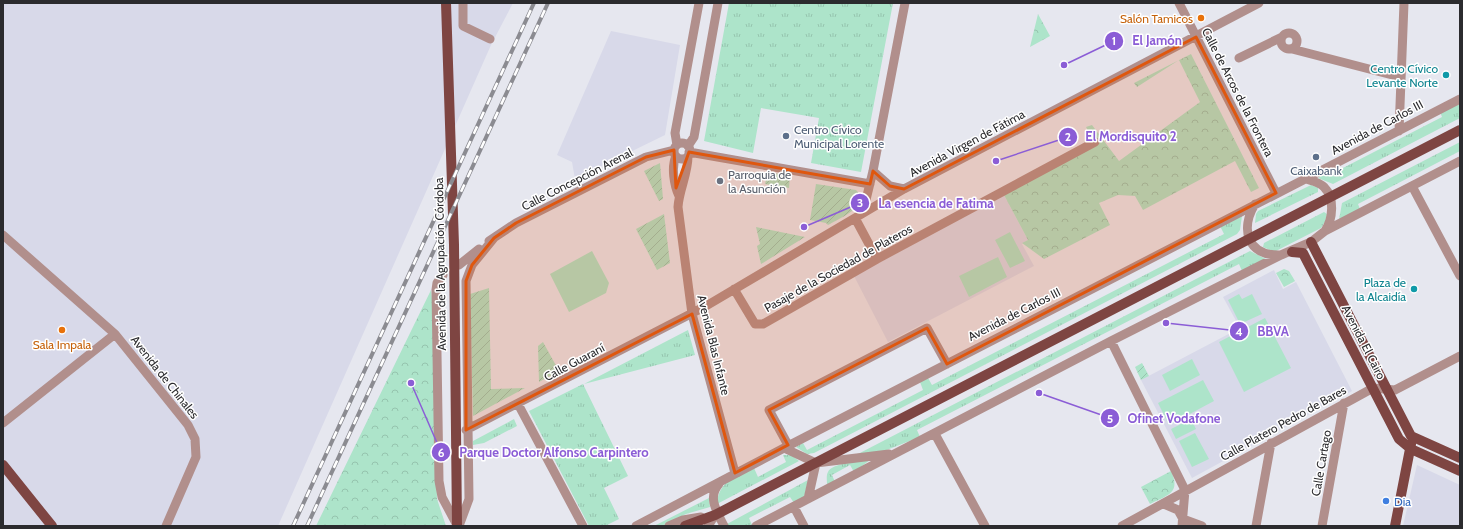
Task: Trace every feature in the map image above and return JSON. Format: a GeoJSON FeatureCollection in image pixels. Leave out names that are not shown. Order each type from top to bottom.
{"type":"FeatureCollection","features":[{"type":"Feature","properties":{"kind":"main road","name":"Avenida de la Agrupación Córdoba"},"geometry":{"type":"LineString","coordinates":[[446,3],[454,245],[458,526]]}},
{"type":"Feature","properties":{"kind":"main road"},"geometry":{"type":"LineString","coordinates":[[686,526],[716,515],[1460,130]]}},
{"type":"Feature","properties":{"kind":"main road","name":"Avenida El Cairo"},"geometry":{"type":"LineString","coordinates":[[1311,242],[1411,436],[1411,449]]}},
{"type":"Feature","properties":{"kind":"main road","name":"Avenida El Cairo"},"geometry":{"type":"LineString","coordinates":[[1292,252],[1303,253],[1399,439],[1411,449],[1460,471]]}},
{"type":"Feature","properties":{"kind":"main road"},"geometry":{"type":"LineString","coordinates":[[1411,436],[1460,458]]}},
{"type":"Feature","properties":{"kind":"main road"},"geometry":{"type":"LineString","coordinates":[[1395,526],[1411,449]]}},
{"type":"Feature","properties":{"kind":"main road"},"geometry":{"type":"LineString","coordinates":[[3,464],[52,526]]}},
{"type":"Feature","properties":{"kind":"main road"},"geometry":{"type":"LineString","coordinates":[[702,526],[716,515]]}},
{"type":"Feature","properties":{"kind":"street"},"geometry":{"type":"LineString","coordinates":[[463,3],[463,26],[490,39]]}},
{"type":"Feature","properties":{"kind":"street","name":"Avenida Blas Infante"},"geometry":{"type":"LineString","coordinates":[[679,196],[675,187],[675,133],[699,3]]}},
{"type":"Feature","properties":{"kind":"street","name":"Avenida Blas Infante"},"geometry":{"type":"LineString","coordinates":[[718,3],[694,137],[688,152],[683,187],[679,196],[678,207],[692,314],[735,473]]}},
{"type":"Feature","properties":{"kind":"street"},"geometry":{"type":"LineString","coordinates":[[863,212],[873,171],[905,3]]}},
{"type":"Feature","properties":{"kind":"street","name":"Calle de Arcos de la Frontera"},"geometry":{"type":"LineString","coordinates":[[1179,3],[1276,193]]}},
{"type":"Feature","properties":{"kind":"street","name":"Avenida Virgen de Fátima"},"geometry":{"type":"LineString","coordinates":[[692,314],[904,189],[1259,3]]}},
{"type":"Feature","properties":{"kind":"street"},"geometry":{"type":"LineString","coordinates":[[1399,131],[1404,3]]}},
{"type":"Feature","properties":{"kind":"street"},"geometry":{"type":"LineString","coordinates":[[1239,58],[1282,36],[1280,42],[1283,47],[1288,50],[1292,49],[1400,77]]}},
{"type":"Feature","properties":{"kind":"street","name":"Avenida de Carlos III"},"geometry":{"type":"LineString","coordinates":[[636,526],[786,446],[1460,99]]}},
{"type":"Feature","properties":{"kind":"street","name":"Pasaje de la Sociedad de Plateros"},"geometry":{"type":"LineString","coordinates":[[734,289],[755,324],[763,324],[877,258],[1095,142]]}},
{"type":"Feature","properties":{"kind":"street"},"geometry":{"type":"LineString","coordinates":[[683,143],[688,152],[681,159],[675,150],[683,143]]}},
{"type":"Feature","properties":{"kind":"street","name":"Calle Concepción Arenal"},"geometry":{"type":"LineString","coordinates":[[494,238],[516,223],[646,157],[675,150]]}},
{"type":"Feature","properties":{"kind":"street"},"geometry":{"type":"LineString","coordinates":[[688,152],[870,184]]}},
{"type":"Feature","properties":{"kind":"street"},"geometry":{"type":"LineString","coordinates":[[1256,203],[1248,216],[1246,231],[1249,239],[1256,249],[1262,253],[1270,256],[1281,255],[1292,252],[1311,242],[1325,231],[1460,161]]}},
{"type":"Feature","properties":{"kind":"street"},"geometry":{"type":"LineString","coordinates":[[873,171],[890,186],[904,189]]}},
{"type":"Feature","properties":{"kind":"street"},"geometry":{"type":"LineString","coordinates":[[1306,179],[1324,187],[1330,198],[1332,215],[1325,231]]}},
{"type":"Feature","properties":{"kind":"street"},"geometry":{"type":"LineString","coordinates":[[1412,186],[1458,270]]}},
{"type":"Feature","properties":{"kind":"street"},"geometry":{"type":"LineString","coordinates":[[855,218],[877,258]]}},
{"type":"Feature","properties":{"kind":"street","name":"Avenida de Chinales"},"geometry":{"type":"LineString","coordinates":[[3,235],[116,334],[185,420],[195,440],[195,463],[166,526]]}},
{"type":"Feature","properties":{"kind":"street","name":"Avenida de la Agrupación Córdoba"},"geometry":{"type":"LineString","coordinates":[[459,265],[494,238]]}},
{"type":"Feature","properties":{"kind":"street","name":"Avenida de la Agrupación Córdoba"},"geometry":{"type":"LineString","coordinates":[[458,526],[468,499],[466,430],[466,281],[472,265],[494,238]]}},
{"type":"Feature","properties":{"kind":"street"},"geometry":{"type":"LineString","coordinates":[[756,526],[1111,341],[1281,255]]}},
{"type":"Feature","properties":{"kind":"street","name":"Avenida de la Agrupación Córdoba"},"geometry":{"type":"LineString","coordinates":[[443,275],[437,283],[436,290],[439,481],[442,497],[458,526]]}},
{"type":"Feature","properties":{"kind":"street","name":"Calle Guaraní"},"geometry":{"type":"LineString","coordinates":[[466,430],[692,314]]}},
{"type":"Feature","properties":{"kind":"street"},"geometry":{"type":"LineString","coordinates":[[896,453],[816,463],[786,446],[769,410],[927,328],[947,364]]}},
{"type":"Feature","properties":{"kind":"street","name":"Avenida de Chinales"},"geometry":{"type":"LineString","coordinates":[[3,423],[116,334]]}},
{"type":"Feature","properties":{"kind":"street"},"geometry":{"type":"LineString","coordinates":[[1111,341],[1185,490],[1182,523]]}},
{"type":"Feature","properties":{"kind":"street"},"geometry":{"type":"LineString","coordinates":[[1373,388],[1395,390],[1460,356]]}},
{"type":"Feature","properties":{"kind":"street","name":"Calle Platero Pedro de Bares"},"geometry":{"type":"LineString","coordinates":[[1122,526],[1373,388]]}},
{"type":"Feature","properties":{"kind":"street","name":"Calle Cartago"},"geometry":{"type":"LineString","coordinates":[[1322,526],[1344,403]]}},
{"type":"Feature","properties":{"kind":"street"},"geometry":{"type":"LineString","coordinates":[[518,404],[583,526]]}},
{"type":"Feature","properties":{"kind":"street"},"geometry":{"type":"LineString","coordinates":[[935,434],[985,526]]}},
{"type":"Feature","properties":{"kind":"street"},"geometry":{"type":"LineString","coordinates":[[1256,526],[1271,443]]}},
{"type":"Feature","properties":{"kind":"street"},"geometry":{"type":"LineString","coordinates":[[808,499],[816,463]]}},
{"type":"Feature","properties":{"kind":"street"},"geometry":{"type":"LineString","coordinates":[[721,482],[714,489],[713,498],[716,515],[724,526]]}},
{"type":"Feature","properties":{"kind":"street"},"geometry":{"type":"LineString","coordinates":[[1164,504],[1178,510],[1182,523]]}},
{"type":"Feature","properties":{"kind":"street"},"geometry":{"type":"LineString","coordinates":[[794,507],[804,526]]}},
{"type":"Feature","properties":{"kind":"street"},"geometry":{"type":"LineString","coordinates":[[669,526],[683,520],[716,515]]}},
{"type":"Feature","properties":{"kind":"street"},"geometry":{"type":"LineString","coordinates":[[708,526],[716,515]]}},
{"type":"Feature","properties":{"kind":"street"},"geometry":{"type":"LineString","coordinates":[[1182,523],[1202,526]]}},
{"type":"Feature","properties":{"kind":"highlighted area"},"geometry":{"type":"Polygon","coordinates":[[[1196,37],[1276,193],[947,364],[927,328],[769,410],[788,445],[735,473],[692,314],[466,430],[466,281],[472,265],[494,238],[516,223],[646,157],[674,150],[676,188],[689,152],[870,184],[873,171],[890,186],[904,189],[1196,37]]]}},
{"type":"Feature","properties":{"kind":"shaded area"},"geometry":{"type":"Polygon","coordinates":[[[3,3],[513,3],[491,45],[278,526],[3,526],[3,3]]]}},
{"type":"Feature","properties":{"kind":"shaded area"},"geometry":{"type":"Polygon","coordinates":[[[611,31],[680,45],[665,135],[575,179],[572,162],[557,155],[611,31]]]}},
{"type":"Feature","properties":{"kind":"shaded area"},"geometry":{"type":"Polygon","coordinates":[[[1004,195],[1028,240],[1022,244],[1034,266],[888,342],[854,276],[1004,195]]]}},
{"type":"Feature","properties":{"kind":"shaded area"},"geometry":{"type":"Polygon","coordinates":[[[1274,270],[1283,289],[1296,282],[1352,391],[1192,478],[1141,380],[1240,328],[1223,297],[1274,270]]]}},
{"type":"Feature","properties":{"kind":"shaded area"},"geometry":{"type":"Polygon","coordinates":[[[1417,465],[1460,485],[1460,526],[1403,526],[1417,465]]]}},
{"type":"Feature","properties":{"kind":"green space"},"geometry":{"type":"Polygon","coordinates":[[[729,3],[893,3],[861,172],[811,163],[819,118],[761,108],[753,153],[704,141],[729,3]]]}},
{"type":"Feature","properties":{"kind":"green space"},"geometry":{"type":"Polygon","coordinates":[[[1038,14],[1050,36],[1030,47],[1038,14]]]}},
{"type":"Feature","properties":{"kind":"green space"},"geometry":{"type":"Polygon","coordinates":[[[1191,54],[1259,188],[1251,192],[1235,161],[1143,210],[1135,196],[1118,195],[1099,203],[1110,225],[1044,259],[1022,243],[1028,240],[1004,195],[1093,140],[1086,127],[1092,125],[1119,161],[1200,102],[1179,60],[1191,54]]]}},
{"type":"Feature","properties":{"kind":"green space"},"geometry":{"type":"Polygon","coordinates":[[[1178,61],[1137,87],[1134,83],[1178,61]]]}},
{"type":"Feature","properties":{"kind":"green space"},"geometry":{"type":"Polygon","coordinates":[[[1460,102],[1460,118],[1333,184],[1318,178],[1337,166],[1339,170],[1442,117],[1440,112],[1460,102]]]}},
{"type":"Feature","properties":{"kind":"green space"},"geometry":{"type":"Polygon","coordinates":[[[1460,142],[1460,151],[1358,204],[1360,209],[1339,220],[1342,203],[1460,142]]]}},
{"type":"Feature","properties":{"kind":"green space"},"geometry":{"type":"Polygon","coordinates":[[[660,163],[663,199],[659,201],[644,171],[660,163]]]}},
{"type":"Feature","properties":{"kind":"green space"},"geometry":{"type":"Polygon","coordinates":[[[768,172],[790,176],[789,188],[765,184],[768,172]]]}},
{"type":"Feature","properties":{"kind":"green space"},"geometry":{"type":"Polygon","coordinates":[[[816,184],[856,190],[860,196],[860,201],[852,211],[828,225],[826,223],[810,220],[816,184]]]}},
{"type":"Feature","properties":{"kind":"green space"},"geometry":{"type":"Polygon","coordinates":[[[1311,185],[1318,188],[1318,192],[1255,223],[1256,214],[1258,211],[1311,185]]]}},
{"type":"Feature","properties":{"kind":"green space"},"geometry":{"type":"Polygon","coordinates":[[[1324,212],[1327,214],[1325,222],[1321,228],[1276,251],[1263,247],[1264,243],[1324,212]]]}},
{"type":"Feature","properties":{"kind":"green space"},"geometry":{"type":"Polygon","coordinates":[[[664,214],[670,263],[657,270],[636,229],[664,214]]]}},
{"type":"Feature","properties":{"kind":"green space"},"geometry":{"type":"Polygon","coordinates":[[[1242,216],[1240,230],[1237,234],[814,453],[807,454],[796,447],[803,443],[807,450],[923,390],[920,382],[928,378],[932,385],[1224,234],[1220,226],[1242,216]]]}},
{"type":"Feature","properties":{"kind":"green space"},"geometry":{"type":"Polygon","coordinates":[[[756,227],[805,237],[761,264],[757,246],[760,244],[756,227]]]}},
{"type":"Feature","properties":{"kind":"green space"},"geometry":{"type":"Polygon","coordinates":[[[1010,232],[1025,261],[1010,268],[995,240],[1010,232]]]}},
{"type":"Feature","properties":{"kind":"green space"},"geometry":{"type":"Polygon","coordinates":[[[592,251],[609,283],[606,293],[569,312],[550,274],[592,251]]]}},
{"type":"Feature","properties":{"kind":"green space"},"geometry":{"type":"Polygon","coordinates":[[[1250,251],[1266,259],[1242,271],[1239,264],[917,430],[920,437],[884,451],[856,455],[1250,251]]]}},
{"type":"Feature","properties":{"kind":"green space"},"geometry":{"type":"Polygon","coordinates":[[[998,257],[1007,277],[969,297],[959,276],[998,257]]]}},
{"type":"Feature","properties":{"kind":"green space"},"geometry":{"type":"Polygon","coordinates":[[[1284,269],[1289,271],[1295,281],[1284,287],[1276,273],[1284,269]]]}},
{"type":"Feature","properties":{"kind":"green space"},"geometry":{"type":"Polygon","coordinates":[[[489,288],[491,389],[525,388],[473,416],[470,294],[489,288]]]}},
{"type":"Feature","properties":{"kind":"green space"},"geometry":{"type":"Polygon","coordinates":[[[431,290],[434,316],[437,499],[446,526],[316,526],[431,290]]]}},
{"type":"Feature","properties":{"kind":"green space"},"geometry":{"type":"Polygon","coordinates":[[[1239,294],[1242,299],[1252,294],[1262,314],[1240,324],[1228,300],[1239,294]]]}},
{"type":"Feature","properties":{"kind":"green space"},"geometry":{"type":"Polygon","coordinates":[[[1265,318],[1291,368],[1244,392],[1219,342],[1265,318]]]}},
{"type":"Feature","properties":{"kind":"green space"},"geometry":{"type":"Polygon","coordinates":[[[688,330],[695,355],[584,384],[688,330]]]}},
{"type":"Feature","properties":{"kind":"green space"},"geometry":{"type":"Polygon","coordinates":[[[543,342],[559,371],[539,382],[538,346],[543,342]]]}},
{"type":"Feature","properties":{"kind":"green space"},"geometry":{"type":"Polygon","coordinates":[[[1192,359],[1200,375],[1170,391],[1162,375],[1192,359]]]}},
{"type":"Feature","properties":{"kind":"green space"},"geometry":{"type":"Polygon","coordinates":[[[1142,363],[1149,376],[1141,380],[1135,367],[1142,363]]]}},
{"type":"Feature","properties":{"kind":"green space"},"geometry":{"type":"Polygon","coordinates":[[[1203,380],[1214,401],[1169,425],[1158,403],[1203,380]]]}},
{"type":"Feature","properties":{"kind":"green space"},"geometry":{"type":"Polygon","coordinates":[[[583,384],[628,476],[604,488],[619,519],[605,526],[589,526],[529,411],[583,384]]]}},
{"type":"Feature","properties":{"kind":"green space"},"geometry":{"type":"Polygon","coordinates":[[[514,419],[517,426],[484,443],[473,445],[473,441],[514,419]]]}},
{"type":"Feature","properties":{"kind":"green space"},"geometry":{"type":"Polygon","coordinates":[[[1191,419],[1196,429],[1176,439],[1171,429],[1191,419]]]}},
{"type":"Feature","properties":{"kind":"green space"},"geometry":{"type":"Polygon","coordinates":[[[1195,433],[1209,459],[1192,467],[1179,441],[1195,433]]]}},
{"type":"Feature","properties":{"kind":"green space"},"geometry":{"type":"Polygon","coordinates":[[[783,455],[791,455],[799,461],[717,504],[718,496],[721,490],[734,477],[754,468],[758,477],[786,462],[783,455]]]}},
{"type":"Feature","properties":{"kind":"green space"},"geometry":{"type":"Polygon","coordinates":[[[870,460],[854,472],[850,465],[832,475],[835,482],[827,485],[828,472],[835,466],[870,460]]]}},
{"type":"Feature","properties":{"kind":"green space"},"geometry":{"type":"Polygon","coordinates":[[[1171,471],[1174,478],[1173,489],[1167,495],[1150,504],[1141,487],[1171,471]]]}},
{"type":"Feature","properties":{"kind":"green space"},"geometry":{"type":"Polygon","coordinates":[[[808,480],[804,498],[794,503],[790,497],[749,518],[752,525],[729,526],[727,524],[808,480]]]}},
{"type":"Feature","properties":{"kind":"green space"},"geometry":{"type":"Polygon","coordinates":[[[709,498],[710,507],[686,514],[662,526],[654,526],[709,498]]]}},
{"type":"Feature","properties":{"kind":"railway"},"geometry":{"type":"LineString","coordinates":[[293,526],[534,3]]}},
{"type":"Feature","properties":{"kind":"railway"},"geometry":{"type":"LineString","coordinates":[[307,526],[548,3]]}},
{"type":"Feature","properties":{"kind":"place","name":"Salón Tamicos"},"geometry":{"type":"Point","coordinates":[1201,18]}},
{"type":"Feature","properties":{"kind":"place","name":"El Jamón"},"geometry":{"type":"Point","coordinates":[1064,65]}},
{"type":"Feature","properties":{"kind":"place","name":"Centro Cívico Levante Norte"},"geometry":{"type":"Point","coordinates":[1446,75]}},
{"type":"Feature","properties":{"kind":"place","name":"Centro Cívico Municipal Lorente"},"geometry":{"type":"Point","coordinates":[786,136]}},
{"type":"Feature","properties":{"kind":"place","name":"Caixabank"},"geometry":{"type":"Point","coordinates":[1316,157]}},
{"type":"Feature","properties":{"kind":"place","name":"El Mordisquito 2"},"geometry":{"type":"Point","coordinates":[996,161]}},
{"type":"Feature","properties":{"kind":"place","name":"Parroquia de la Asunción"},"geometry":{"type":"Point","coordinates":[720,181]}},
{"type":"Feature","properties":{"kind":"place","name":"La esencia de Fatima"},"geometry":{"type":"Point","coordinates":[804,227]}},
{"type":"Feature","properties":{"kind":"place","name":"Plaza de la Alcaidía"},"geometry":{"type":"Point","coordinates":[1414,289]}},
{"type":"Feature","properties":{"kind":"place","name":"BBVA"},"geometry":{"type":"Point","coordinates":[1166,323]}},
{"type":"Feature","properties":{"kind":"place","name":"Sala Impala"},"geometry":{"type":"Point","coordinates":[62,330]}},
{"type":"Feature","properties":{"kind":"place","name":"Parque Doctor Alfonso Carpintero"},"geometry":{"type":"Point","coordinates":[411,383]}},
{"type":"Feature","properties":{"kind":"place","name":"Ofinet Vodafone"},"geometry":{"type":"Point","coordinates":[1039,393]}},
{"type":"Feature","properties":{"kind":"place","name":"Dia"},"geometry":{"type":"Point","coordinates":[1386,501]}}]}
